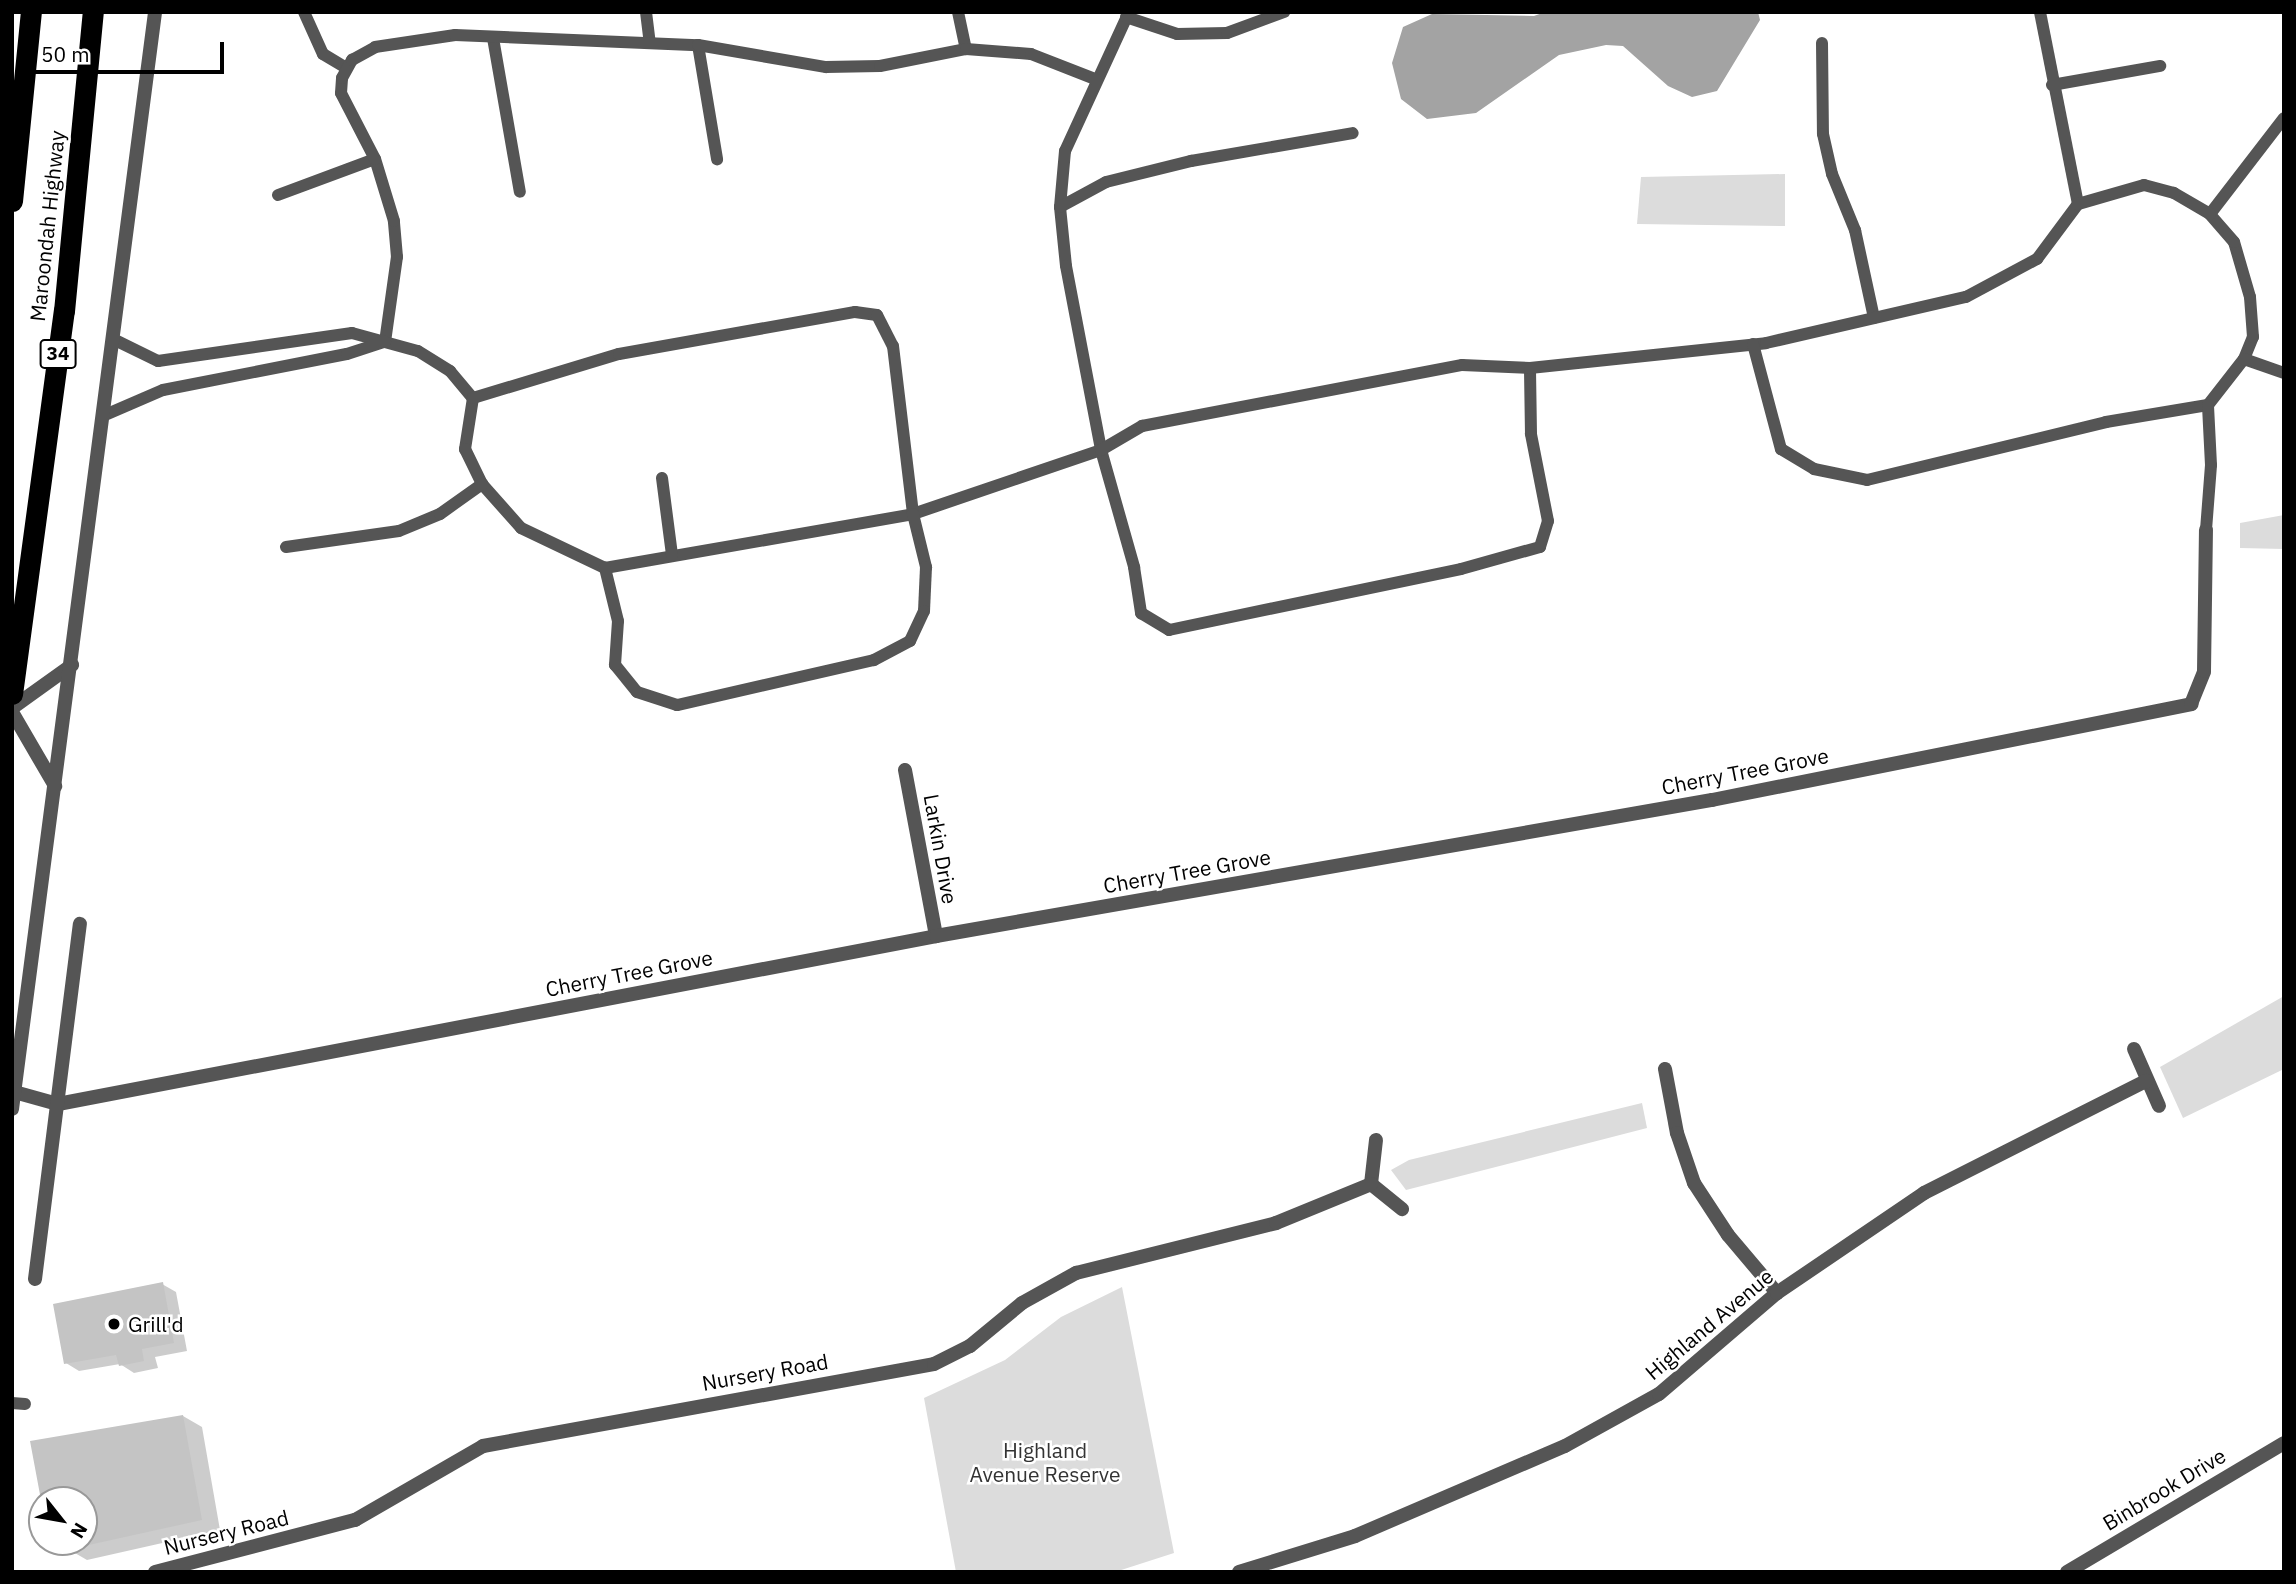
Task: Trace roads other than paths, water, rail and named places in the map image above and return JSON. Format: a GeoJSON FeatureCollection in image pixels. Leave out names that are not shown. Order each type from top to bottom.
{"type":"FeatureCollection","features":[{"type":"Feature","properties":{"kind":"highway","name":"Maroondah Highway"},"geometry":{"type":"LineString","coordinates":[[12,201],[31,12]]}},
{"type":"Feature","properties":{"kind":"highway","name":"Maroondah Highway"},"geometry":{"type":"LineString","coordinates":[[12,694],[21,534],[64,311],[93,12]]}},
{"type":"Feature","properties":{"kind":"street"},"geometry":{"type":"LineString","coordinates":[[12,1110],[18,1093],[54,786],[115,340],[155,12]]}},
{"type":"Feature","properties":{"kind":"street","name":"Cherry Tree Grove"},"geometry":{"type":"LineString","coordinates":[[18,1093],[58,1104],[936,936],[1712,800],[2191,704],[2204,671],[2206,530]]}},
{"type":"Feature","properties":{"kind":"street"},"geometry":{"type":"LineString","coordinates":[[54,786],[12,710],[72,665]]}},
{"type":"Feature","properties":{"kind":"street","name":"Larkin Drive"},"geometry":{"type":"LineString","coordinates":[[905,770],[936,936]]}},
{"type":"Feature","properties":{"kind":"street"},"geometry":{"type":"LineString","coordinates":[[35,1279],[80,924]]}},
{"type":"Feature","properties":{"kind":"street"},"geometry":{"type":"LineString","coordinates":[[2134,1049],[2159,1106]]}},
{"type":"Feature","properties":{"kind":"street"},"geometry":{"type":"LineString","coordinates":[[1665,1069],[1677,1133],[1694,1183],[1728,1235],[1777,1293]]}},
{"type":"Feature","properties":{"kind":"street","name":"Highland Avenue"},"geometry":{"type":"LineString","coordinates":[[1239,1572],[1355,1536],[1565,1446],[1659,1394],[1777,1293],[1924,1193],[2146,1081]]}},
{"type":"Feature","properties":{"kind":"street"},"geometry":{"type":"LineString","coordinates":[[1376,1140],[1371,1184],[1402,1209]]}},
{"type":"Feature","properties":{"kind":"street","name":"Nursery Road"},"geometry":{"type":"LineString","coordinates":[[155,1572],[355,1520],[483,1447],[933,1364],[970,1346],[1022,1303],[1076,1273],[1276,1223],[1371,1184]]}},
{"type":"Feature","properties":{"kind":"street","name":"Binbrook Drive"},"geometry":{"type":"LineString","coordinates":[[2067,1572],[2284,1443]]}},
{"type":"Feature","properties":{"kind":"lane"},"geometry":{"type":"LineString","coordinates":[[304,12],[323,54],[346,68]]}},
{"type":"Feature","properties":{"kind":"lane"},"geometry":{"type":"LineString","coordinates":[[646,12],[650,43]]}},
{"type":"Feature","properties":{"kind":"lane"},"geometry":{"type":"LineString","coordinates":[[958,12],[966,48]]}},
{"type":"Feature","properties":{"kind":"lane"},"geometry":{"type":"LineString","coordinates":[[1284,12],[1227,33],[1177,34],[1127,15],[1095,79],[1065,151],[1060,207],[1066,266],[1101,450],[1134,567],[1141,613],[1169,630],[1461,569],[1540,547],[1548,521],[1531,434],[1530,368]]}},
{"type":"Feature","properties":{"kind":"lane"},"geometry":{"type":"LineString","coordinates":[[2040,12],[2052,85],[2078,204]]}},
{"type":"Feature","properties":{"kind":"lane"},"geometry":{"type":"LineString","coordinates":[[386,342],[397,257],[394,221],[375,159],[342,103],[346,68],[361,53],[384,46],[455,35],[698,45],[826,67],[880,65],[966,48],[1031,54],[1095,79]]}},
{"type":"Feature","properties":{"kind":"lane"},"geometry":{"type":"LineString","coordinates":[[493,38],[520,192]]}},
{"type":"Feature","properties":{"kind":"lane"},"geometry":{"type":"LineString","coordinates":[[1822,43],[1823,134],[1832,174],[1855,230],[1874,318]]}},
{"type":"Feature","properties":{"kind":"lane"},"geometry":{"type":"LineString","coordinates":[[698,45],[717,159]]}},
{"type":"Feature","properties":{"kind":"lane"},"geometry":{"type":"LineString","coordinates":[[2052,85],[2160,66]]}},
{"type":"Feature","properties":{"kind":"lane"},"geometry":{"type":"LineString","coordinates":[[2210,214],[2284,118]]}},
{"type":"Feature","properties":{"kind":"lane"},"geometry":{"type":"LineString","coordinates":[[1060,207],[1106,182],[1167,167],[1353,133]]}},
{"type":"Feature","properties":{"kind":"lane"},"geometry":{"type":"LineString","coordinates":[[278,195],[375,159]]}},
{"type":"Feature","properties":{"kind":"lane"},"geometry":{"type":"LineString","coordinates":[[473,398],[465,449],[482,484],[521,528],[552,547],[605,568],[913,514],[1101,450],[1156,424],[1462,365],[1530,368],[1753,344],[1966,297],[2037,260],[2078,204],[2144,185],[2174,192],[2210,214],[2234,243],[2250,297],[2253,337],[2244,359],[2208,405],[2211,465],[2206,530]]}},
{"type":"Feature","properties":{"kind":"lane"},"geometry":{"type":"LineString","coordinates":[[473,398],[619,355],[855,312],[877,315],[893,346],[913,514],[926,567],[924,611],[910,641],[874,660],[677,705],[637,692],[615,665],[618,621],[605,568]]}},
{"type":"Feature","properties":{"kind":"lane"},"geometry":{"type":"LineString","coordinates":[[115,340],[158,361],[352,333],[386,342],[435,361],[473,398]]}},
{"type":"Feature","properties":{"kind":"lane"},"geometry":{"type":"LineString","coordinates":[[105,415],[163,390],[346,354],[386,342]]}},
{"type":"Feature","properties":{"kind":"lane"},"geometry":{"type":"LineString","coordinates":[[1753,344],[1781,449],[1814,469],[1867,480],[2106,422],[2208,405]]}},
{"type":"Feature","properties":{"kind":"lane"},"geometry":{"type":"LineString","coordinates":[[2244,359],[2284,373]]}},
{"type":"Feature","properties":{"kind":"lane"},"geometry":{"type":"LineString","coordinates":[[662,478],[672,555]]}},
{"type":"Feature","properties":{"kind":"lane"},"geometry":{"type":"LineString","coordinates":[[286,547],[398,531],[440,514],[482,484]]}},
{"type":"Feature","properties":{"kind":"place","name":"Grill'd"},"geometry":{"type":"Point","coordinates":[114,1324]}},
{"type":"Feature","properties":{"kind":"park label","name":"Highland Avenue Reserve"},"geometry":{"type":"Point","coordinates":[1045,1462]}}]}
